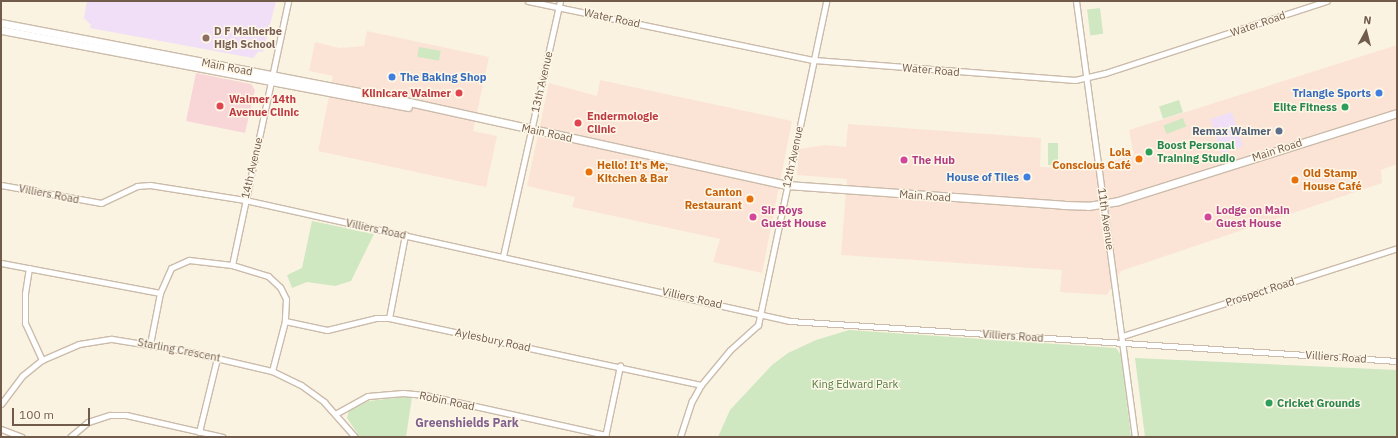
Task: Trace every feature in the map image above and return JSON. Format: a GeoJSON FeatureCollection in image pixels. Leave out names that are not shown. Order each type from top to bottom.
{"type":"FeatureCollection","features":[{"type":"Feature","properties":{"kind":"main road","name":"Main Road"},"geometry":{"type":"LineString","coordinates":[[1,23],[271,78]]}},
{"type":"Feature","properties":{"kind":"main road","name":"Main Road"},"geometry":{"type":"LineString","coordinates":[[1,30],[400,100],[451,113],[787,185],[1063,205],[1104,205],[1396,112]]}},
{"type":"Feature","properties":{"kind":"street","name":"14th Avenue"},"geometry":{"type":"LineString","coordinates":[[232,265],[288,1]]}},
{"type":"Feature","properties":{"kind":"street","name":"Water Road"},"geometry":{"type":"LineString","coordinates":[[528,1],[814,60],[1065,80],[1086,78],[1328,1]]}},
{"type":"Feature","properties":{"kind":"street","name":"13th Avenue"},"geometry":{"type":"LineString","coordinates":[[503,256],[560,1]]}},
{"type":"Feature","properties":{"kind":"street","name":"12th Avenue"},"geometry":{"type":"LineString","coordinates":[[680,437],[692,401],[701,385],[730,350],[757,327],[826,1]]}},
{"type":"Feature","properties":{"kind":"street","name":"11th Avenue"},"geometry":{"type":"LineString","coordinates":[[1076,1],[1135,437]]}},
{"type":"Feature","properties":{"kind":"street","name":"Villiers Road"},"geometry":{"type":"LineString","coordinates":[[1,185],[101,203],[137,186],[150,185],[245,200],[760,314],[804,322],[1397,361]]}},
{"type":"Feature","properties":{"kind":"street"},"geometry":{"type":"LineString","coordinates":[[389,318],[405,235]]}},
{"type":"Feature","properties":{"kind":"street","name":"Prospect Road"},"geometry":{"type":"LineString","coordinates":[[1122,336],[1397,248]]}},
{"type":"Feature","properties":{"kind":"street"},"geometry":{"type":"LineString","coordinates":[[150,344],[160,293],[166,275],[177,264],[189,260],[232,265],[258,272],[275,280],[286,299],[285,321],[272,371]]}},
{"type":"Feature","properties":{"kind":"street"},"geometry":{"type":"LineString","coordinates":[[1,263],[160,293]]}},
{"type":"Feature","properties":{"kind":"street"},"geometry":{"type":"LineString","coordinates":[[29,268],[25,294],[25,323],[42,360]]}},
{"type":"Feature","properties":{"kind":"street","name":"Aylesbury Road"},"geometry":{"type":"LineString","coordinates":[[285,321],[327,330],[376,318],[389,318],[620,366],[701,385]]}},
{"type":"Feature","properties":{"kind":"street","name":"Starling Crescent"},"geometry":{"type":"LineString","coordinates":[[1,404],[22,376],[42,360],[64,349],[94,340],[112,339],[150,344],[272,371],[301,385],[337,413],[355,437]]}},
{"type":"Feature","properties":{"kind":"street"},"geometry":{"type":"LineString","coordinates":[[199,432],[218,358]]}},
{"type":"Feature","properties":{"kind":"street"},"geometry":{"type":"LineString","coordinates":[[606,436],[620,366]]}},
{"type":"Feature","properties":{"kind":"street","name":"Robin Road"},"geometry":{"type":"LineString","coordinates":[[337,413],[368,396],[403,392],[425,395],[606,436]]}},
{"type":"Feature","properties":{"kind":"street"},"geometry":{"type":"LineString","coordinates":[[70,437],[88,422],[110,415],[126,415],[222,437]]}},
{"type":"Feature","properties":{"kind":"street"},"geometry":{"type":"LineString","coordinates":[[1,429],[22,437]]}},
{"type":"Feature","properties":{"kind":"shaded area","name":"D F Malherbe High School"},"geometry":{"type":"Polygon","coordinates":[[[87,1],[276,1],[263,52],[259,51],[253,58],[90,28],[91,25],[84,18],[87,1]]]}},
{"type":"Feature","properties":{"kind":"shaded area"},"geometry":{"type":"Polygon","coordinates":[[[367,31],[489,57],[473,131],[497,136],[486,187],[318,151],[333,76],[309,71],[315,42],[339,48],[364,46],[367,31]]]}},
{"type":"Feature","properties":{"kind":"shaded area"},"geometry":{"type":"Polygon","coordinates":[[[1397,45],[1397,164],[1381,170],[1382,183],[1121,271],[1107,295],[1060,292],[1062,270],[841,255],[847,179],[797,175],[799,149],[825,145],[846,147],[848,124],[1041,138],[1040,167],[1092,169],[1105,163],[1134,155],[1129,130],[1397,45]]]}},
{"type":"Feature","properties":{"kind":"shaded area","name":"Walmer 14th Avenue Clinic"},"geometry":{"type":"Polygon","coordinates":[[[196,73],[251,84],[255,90],[245,133],[186,121],[196,73]]]}},
{"type":"Feature","properties":{"kind":"shaded area"},"geometry":{"type":"Polygon","coordinates":[[[600,80],[792,121],[762,273],[713,262],[720,239],[572,207],[575,197],[527,186],[549,83],[597,96],[600,80]]]}},
{"type":"Feature","properties":{"kind":"shaded area"},"geometry":{"type":"Polygon","coordinates":[[[1232,112],[1243,146],[1221,153],[1210,119],[1232,112]]]}},
{"type":"Feature","properties":{"kind":"green space"},"geometry":{"type":"Polygon","coordinates":[[[1100,8],[1103,34],[1090,35],[1087,10],[1100,8]]]}},
{"type":"Feature","properties":{"kind":"green space"},"geometry":{"type":"Polygon","coordinates":[[[419,47],[441,51],[439,61],[417,57],[419,47]]]}},
{"type":"Feature","properties":{"kind":"green space"},"geometry":{"type":"Polygon","coordinates":[[[1179,100],[1183,112],[1163,119],[1159,106],[1179,100]]]}},
{"type":"Feature","properties":{"kind":"green space"},"geometry":{"type":"Polygon","coordinates":[[[1183,118],[1186,126],[1167,134],[1163,126],[1183,118]]]}},
{"type":"Feature","properties":{"kind":"green space"},"geometry":{"type":"Polygon","coordinates":[[[1048,143],[1058,143],[1058,165],[1048,165],[1048,143]]]}},
{"type":"Feature","properties":{"kind":"green space"},"geometry":{"type":"Polygon","coordinates":[[[312,221],[374,234],[351,281],[335,286],[307,282],[292,288],[287,275],[302,268],[312,221]]]}},
{"type":"Feature","properties":{"kind":"green space","name":"King Edward Park"},"geometry":{"type":"Polygon","coordinates":[[[849,330],[1116,348],[1121,355],[1131,437],[718,437],[730,410],[772,365],[788,353],[816,340],[849,330]]]}},
{"type":"Feature","properties":{"kind":"green space","name":"Cricket Grounds"},"geometry":{"type":"Polygon","coordinates":[[[1135,358],[1397,370],[1397,437],[1145,437],[1135,358]]]}},
{"type":"Feature","properties":{"kind":"green space"},"geometry":{"type":"Polygon","coordinates":[[[412,397],[406,437],[360,437],[347,418],[349,410],[369,401],[412,397]]]}},
{"type":"Feature","properties":{"kind":"place","name":"D F Malherbe High School"},"geometry":{"type":"Point","coordinates":[206,38]}},
{"type":"Feature","properties":{"kind":"place","name":"The Baking Shop"},"geometry":{"type":"Point","coordinates":[392,77]}},
{"type":"Feature","properties":{"kind":"place","name":"Klinicare Walmer"},"geometry":{"type":"Point","coordinates":[459,93]}},
{"type":"Feature","properties":{"kind":"place","name":"Triangle Sports"},"geometry":{"type":"Point","coordinates":[1379,93]}},
{"type":"Feature","properties":{"kind":"place","name":"Walmer 14th Avenue Clinic"},"geometry":{"type":"Point","coordinates":[220,106]}},
{"type":"Feature","properties":{"kind":"place","name":"Elite Fitness"},"geometry":{"type":"Point","coordinates":[1345,107]}},
{"type":"Feature","properties":{"kind":"place","name":"Endermologie Clinic"},"geometry":{"type":"Point","coordinates":[578,123]}},
{"type":"Feature","properties":{"kind":"place","name":"Remax Walmer"},"geometry":{"type":"Point","coordinates":[1279,131]}},
{"type":"Feature","properties":{"kind":"place","name":"Boost Personal Training Studio"},"geometry":{"type":"Point","coordinates":[1149,152]}},
{"type":"Feature","properties":{"kind":"place","name":"Lola Conscious Café"},"geometry":{"type":"Point","coordinates":[1139,159]}},
{"type":"Feature","properties":{"kind":"place","name":"The Hub"},"geometry":{"type":"Point","coordinates":[904,160]}},
{"type":"Feature","properties":{"kind":"place","name":"Hello! It's Me, Kitchen & Bar"},"geometry":{"type":"Point","coordinates":[589,172]}},
{"type":"Feature","properties":{"kind":"place","name":"House of Tiles"},"geometry":{"type":"Point","coordinates":[1027,177]}},
{"type":"Feature","properties":{"kind":"place","name":"Old Stamp House Café"},"geometry":{"type":"Point","coordinates":[1295,180]}},
{"type":"Feature","properties":{"kind":"place","name":"Canton Restaurant"},"geometry":{"type":"Point","coordinates":[750,199]}},
{"type":"Feature","properties":{"kind":"place","name":"Sir Roys Guest House"},"geometry":{"type":"Point","coordinates":[753,217]}},
{"type":"Feature","properties":{"kind":"place","name":"Lodge on Main Guest House"},"geometry":{"type":"Point","coordinates":[1208,217]}},
{"type":"Feature","properties":{"kind":"place","name":"Cricket Grounds"},"geometry":{"type":"Point","coordinates":[1269,403]}},
{"type":"Feature","properties":{"kind":"district","name":"Greenshields Park"},"geometry":{"type":"Point","coordinates":[467,423]}}]}
